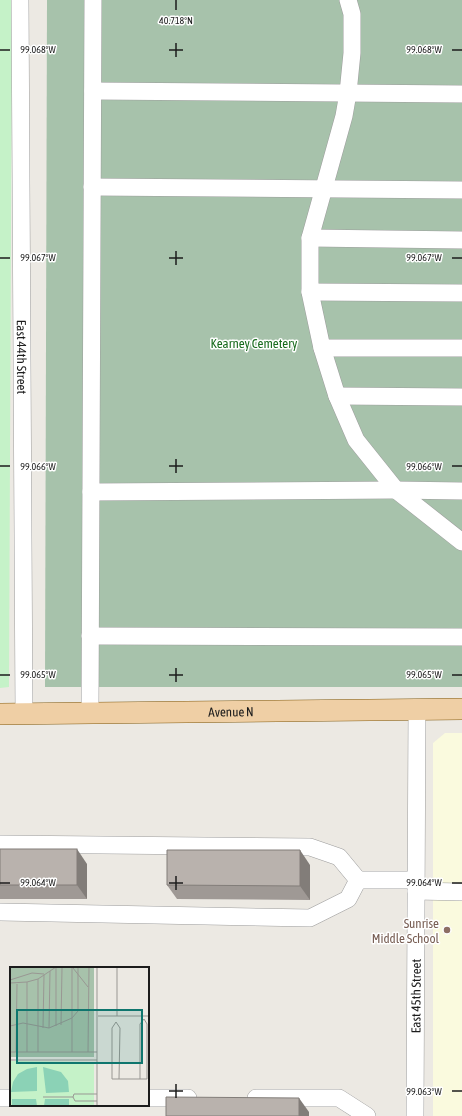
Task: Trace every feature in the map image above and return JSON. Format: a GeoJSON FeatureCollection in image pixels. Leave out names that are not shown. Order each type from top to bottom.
{"type":"FeatureCollection","features":[{"type":"Feature","properties":{"kind":"main road","name":"Avenue N"},"geometry":{"type":"LineString","coordinates":[[0,714],[462,708]]}},
{"type":"Feature","properties":{"kind":"street","name":"East 44th Street"},"geometry":{"type":"LineString","coordinates":[[20,0],[24,714]]}},
{"type":"Feature","properties":{"kind":"street"},"geometry":{"type":"LineString","coordinates":[[90,714],[93,0]]}},
{"type":"Feature","properties":{"kind":"street"},"geometry":{"type":"LineString","coordinates":[[348,0],[352,14],[352,53],[348,93],[344,116],[310,238],[310,292],[322,348],[337,396],[356,440],[396,490],[462,542]]}},
{"type":"Feature","properties":{"kind":"street"},"geometry":{"type":"LineString","coordinates":[[93,91],[462,94]]}},
{"type":"Feature","properties":{"kind":"street"},"geometry":{"type":"LineString","coordinates":[[92,186],[462,190]]}},
{"type":"Feature","properties":{"kind":"street"},"geometry":{"type":"LineString","coordinates":[[310,238],[462,240]]}},
{"type":"Feature","properties":{"kind":"street"},"geometry":{"type":"LineString","coordinates":[[310,292],[462,292]]}},
{"type":"Feature","properties":{"kind":"street"},"geometry":{"type":"LineString","coordinates":[[322,348],[462,348]]}},
{"type":"Feature","properties":{"kind":"street"},"geometry":{"type":"LineString","coordinates":[[337,396],[462,397]]}},
{"type":"Feature","properties":{"kind":"street"},"geometry":{"type":"LineString","coordinates":[[91,492],[462,490]]}},
{"type":"Feature","properties":{"kind":"street"},"geometry":{"type":"LineString","coordinates":[[90,636],[462,636]]}},
{"type":"Feature","properties":{"kind":"street","name":"East 45th Street"},"geometry":{"type":"LineString","coordinates":[[415,1116],[417,708]]}},
{"type":"Feature","properties":{"kind":"street"},"geometry":{"type":"LineString","coordinates":[[0,844],[310,847],[339,857],[358,880],[462,892]]}},
{"type":"Feature","properties":{"kind":"street"},"geometry":{"type":"LineString","coordinates":[[0,912],[310,918],[348,899],[358,880]]}},
{"type":"Feature","properties":{"kind":"street"},"geometry":{"type":"LineString","coordinates":[[149,1098],[204,1098]]}},
{"type":"Feature","properties":{"kind":"street"},"geometry":{"type":"LineString","coordinates":[[244,1098],[339,1098],[367,1116]]}},
{"type":"Feature","properties":{"kind":"shaded area","name":"Sunrise Middle School"},"geometry":{"type":"Polygon","coordinates":[[[445,733],[462,733],[462,1116],[433,1116],[433,743],[445,733]]]}},
{"type":"Feature","properties":{"kind":"green space"},"geometry":{"type":"Polygon","coordinates":[[[0,0],[12,0],[9,687],[0,688],[0,0]]]}},
{"type":"Feature","properties":{"kind":"green space","name":"Kearney Cemetery"},"geometry":{"type":"Polygon","coordinates":[[[47,0],[462,0],[462,687],[45,687],[47,0]]]}},
{"type":"Feature","properties":{"kind":"building"},"geometry":{"type":"Polygon","coordinates":[[[0,849],[77,849],[77,885],[0,885],[0,849]]]}},
{"type":"Feature","properties":{"kind":"building"},"geometry":{"type":"Polygon","coordinates":[[[167,850],[300,850],[300,886],[167,885],[167,850]]]}},
{"type":"Feature","properties":{"kind":"building"},"geometry":{"type":"Polygon","coordinates":[[[166,1097],[299,1098],[299,1116],[166,1116],[166,1097]]]}},
{"type":"Feature","properties":{"kind":"place","name":"Sunrise Middle School"},"geometry":{"type":"Point","coordinates":[447,930]}}]}
